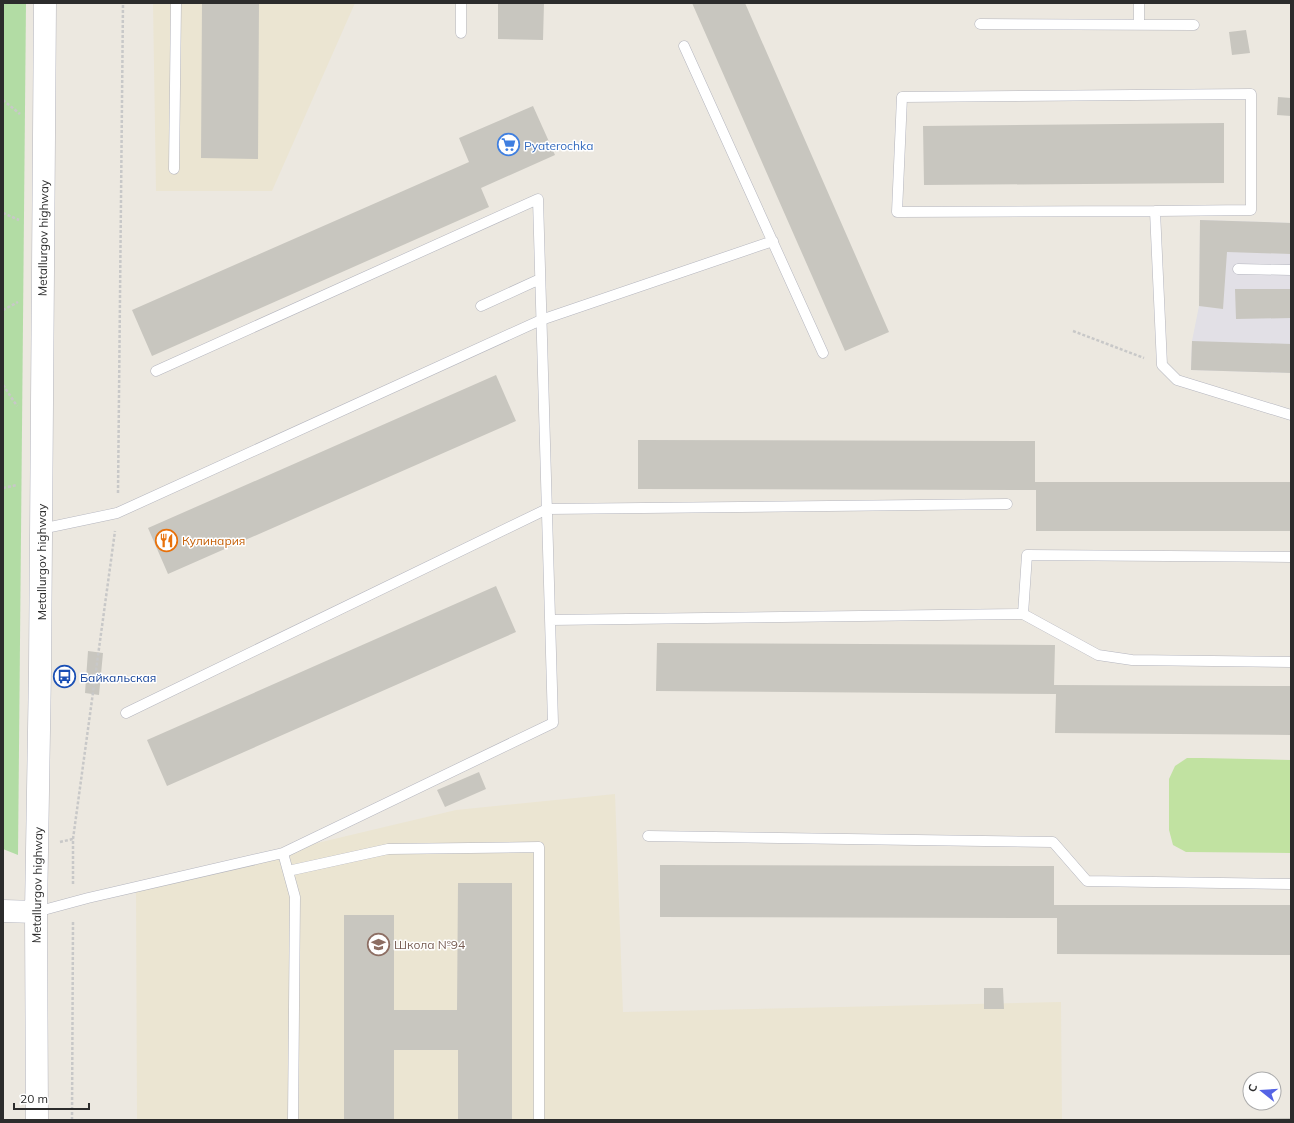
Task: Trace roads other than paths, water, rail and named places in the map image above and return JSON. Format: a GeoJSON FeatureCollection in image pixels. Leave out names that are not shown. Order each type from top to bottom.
{"type":"FeatureCollection","features":[{"type":"Feature","properties":{"kind":"main road","name":"Metallurgov highway"},"geometry":{"type":"LineString","coordinates":[[37,1120],[36,912],[40,670],[46,3]]}},
{"type":"Feature","properties":{"kind":"main road"},"geometry":{"type":"LineString","coordinates":[[3,911],[36,912]]}},
{"type":"Feature","properties":{"kind":"lane"},"geometry":{"type":"LineString","coordinates":[[174,170],[176,3]]}},
{"type":"Feature","properties":{"kind":"lane"},"geometry":{"type":"LineString","coordinates":[[461,3],[461,33]]}},
{"type":"Feature","properties":{"kind":"lane"},"geometry":{"type":"LineString","coordinates":[[1139,25],[1140,3]]}},
{"type":"Feature","properties":{"kind":"lane"},"geometry":{"type":"LineString","coordinates":[[980,24],[1194,25]]}},
{"type":"Feature","properties":{"kind":"lane"},"geometry":{"type":"LineString","coordinates":[[684,46],[823,353]]}},
{"type":"Feature","properties":{"kind":"lane"},"geometry":{"type":"LineString","coordinates":[[1251,94],[1251,210],[1155,211],[897,212],[902,97],[1251,94]]}},
{"type":"Feature","properties":{"kind":"lane"},"geometry":{"type":"LineString","coordinates":[[36,912],[283,853],[553,723],[538,199],[156,371]]}},
{"type":"Feature","properties":{"kind":"lane"},"geometry":{"type":"LineString","coordinates":[[1155,211],[1162,365],[1177,380],[1291,415]]}},
{"type":"Feature","properties":{"kind":"lane"},"geometry":{"type":"LineString","coordinates":[[41,529],[117,513],[541,320],[773,242]]}},
{"type":"Feature","properties":{"kind":"lane"},"geometry":{"type":"LineString","coordinates":[[1238,269],[1291,270]]}},
{"type":"Feature","properties":{"kind":"lane"},"geometry":{"type":"LineString","coordinates":[[481,306],[540,279]]}},
{"type":"Feature","properties":{"kind":"lane"},"geometry":{"type":"LineString","coordinates":[[126,713],[547,509],[1007,504]]}},
{"type":"Feature","properties":{"kind":"lane"},"geometry":{"type":"LineString","coordinates":[[1023,614],[1027,555],[1291,557]]}},
{"type":"Feature","properties":{"kind":"lane"},"geometry":{"type":"LineString","coordinates":[[550,620],[1023,614],[1098,655],[1132,660],[1291,662]]}},
{"type":"Feature","properties":{"kind":"lane"},"geometry":{"type":"LineString","coordinates":[[648,836],[1053,842],[1087,881],[1291,884]]}},
{"type":"Feature","properties":{"kind":"lane"},"geometry":{"type":"LineString","coordinates":[[288,871],[388,848],[539,847],[539,1120]]}},
{"type":"Feature","properties":{"kind":"lane"},"geometry":{"type":"LineString","coordinates":[[283,853],[295,897],[293,1120]]}},
{"type":"Feature","properties":{"kind":"place","name":"Pyaterochka"},"geometry":{"type":"Point","coordinates":[509,145]}},
{"type":"Feature","properties":{"kind":"place","name":"Кулинария"},"geometry":{"type":"Point","coordinates":[166,540]}},
{"type":"Feature","properties":{"kind":"place","name":"Байкальская"},"geometry":{"type":"Point","coordinates":[64,677]}},
{"type":"Feature","properties":{"kind":"place","name":"Школа №94"},"geometry":{"type":"Point","coordinates":[378,944]}}]}
